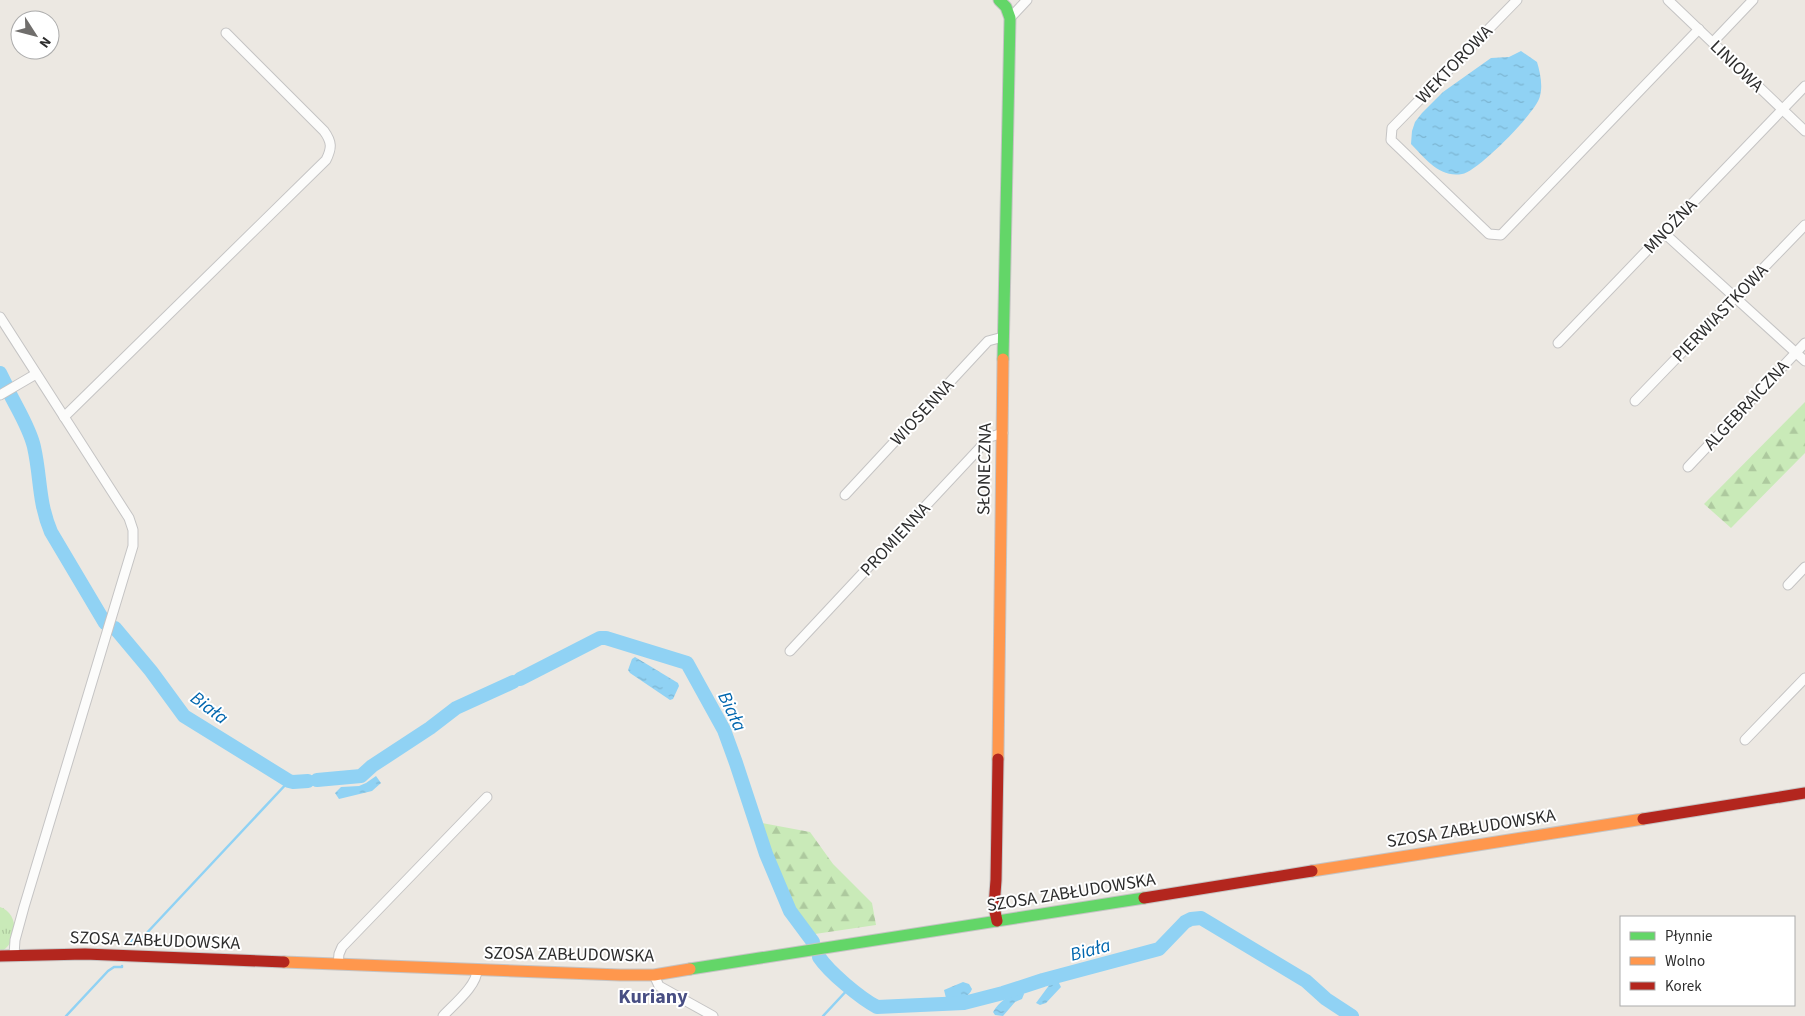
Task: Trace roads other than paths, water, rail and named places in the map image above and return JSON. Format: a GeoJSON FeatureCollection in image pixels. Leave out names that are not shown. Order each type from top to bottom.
{"type":"FeatureCollection","features":[{"type":"Feature","properties":{"kind":"main road"},"geometry":{"type":"LineString","coordinates":[[999,0],[1006,6],[1010,18]]}},
{"type":"Feature","properties":{"kind":"main road","name":"SŁONECZNA"},"geometry":{"type":"LineString","coordinates":[[997,921],[994,907],[996,880],[1003,337],[1010,18]]}},
{"type":"Feature","properties":{"kind":"main road","name":"SZOSA ZABŁUDOWSKA"},"geometry":{"type":"LineString","coordinates":[[0,956],[85,954],[654,975],[1805,793]]}},
{"type":"Feature","properties":{"kind":"street"},"geometry":{"type":"LineString","coordinates":[[1010,18],[1027,0]]}},
{"type":"Feature","properties":{"kind":"street","name":"WEKTOROWA"},"geometry":{"type":"LineString","coordinates":[[1517,0],[1392,128],[1391,140],[1489,234],[1501,235],[1699,30]]}},
{"type":"Feature","properties":{"kind":"street","name":"LINIOWA"},"geometry":{"type":"LineString","coordinates":[[1668,0],[1805,131]]}},
{"type":"Feature","properties":{"kind":"street"},"geometry":{"type":"LineString","coordinates":[[1712,42],[1753,0]]}},
{"type":"Feature","properties":{"kind":"street"},"geometry":{"type":"LineString","coordinates":[[64,417],[326,160],[331,150],[331,140],[324,131],[226,33]]}},
{"type":"Feature","properties":{"kind":"street","name":"MNOŻNA"},"geometry":{"type":"LineString","coordinates":[[1558,343],[1805,86]]}},
{"type":"Feature","properties":{"kind":"street","name":"PIERWIASTKOWA"},"geometry":{"type":"LineString","coordinates":[[1635,401],[1805,225]]}},
{"type":"Feature","properties":{"kind":"street"},"geometry":{"type":"LineString","coordinates":[[1663,232],[1805,362]]}},
{"type":"Feature","properties":{"kind":"street"},"geometry":{"type":"LineString","coordinates":[[0,317],[129,518],[133,530],[133,546],[24,907],[15,940],[14,955]]}},
{"type":"Feature","properties":{"kind":"street","name":"WIOSENNA"},"geometry":{"type":"LineString","coordinates":[[845,495],[988,341],[1003,337]]}},
{"type":"Feature","properties":{"kind":"street","name":"ALGEBRAICZNA"},"geometry":{"type":"LineString","coordinates":[[1688,467],[1805,343]]}},
{"type":"Feature","properties":{"kind":"street"},"geometry":{"type":"LineString","coordinates":[[0,395],[36,374]]}},
{"type":"Feature","properties":{"kind":"street","name":"PROMIENNA"},"geometry":{"type":"LineString","coordinates":[[790,650],[990,437],[1003,433]]}},
{"type":"Feature","properties":{"kind":"street"},"geometry":{"type":"LineString","coordinates":[[1788,585],[1805,567]]}},
{"type":"Feature","properties":{"kind":"street"},"geometry":{"type":"LineString","coordinates":[[1745,740],[1805,678]]}},
{"type":"Feature","properties":{"kind":"street"},"geometry":{"type":"LineString","coordinates":[[338,964],[342,946],[487,797]]}},
{"type":"Feature","properties":{"kind":"street"},"geometry":{"type":"LineString","coordinates":[[443,1016],[470,987],[478,975],[477,969]]}},
{"type":"Feature","properties":{"kind":"street"},"geometry":{"type":"LineString","coordinates":[[654,975],[659,986],[713,1016]]}},
{"type":"Feature","properties":{"kind":"water"},"geometry":{"type":"Polygon","coordinates":[[[1521,51],[1537,62],[1541,79],[1540,96],[1529,115],[1492,153],[1470,171],[1462,174],[1446,173],[1433,166],[1411,144],[1415,122],[1443,92],[1491,58],[1509,57],[1521,51]]]}},
{"type":"Feature","properties":{"kind":"water"},"geometry":{"type":"Polygon","coordinates":[[[635,657],[678,683],[679,686],[673,699],[670,700],[630,673],[628,670],[632,659],[635,657]]]}},
{"type":"Feature","properties":{"kind":"water"},"geometry":{"type":"Polygon","coordinates":[[[376,776],[381,783],[372,791],[339,799],[335,793],[341,787],[359,786],[376,776]]]}},
{"type":"Feature","properties":{"kind":"water"},"geometry":{"type":"Polygon","coordinates":[[[963,982],[969,984],[972,989],[968,995],[961,998],[946,998],[944,990],[963,982]]]}},
{"type":"Feature","properties":{"kind":"water"},"geometry":{"type":"Polygon","coordinates":[[[1054,982],[1059,983],[1061,987],[1046,1003],[1040,1005],[1036,1003],[1050,984],[1054,982]]]}},
{"type":"Feature","properties":{"kind":"water"},"geometry":{"type":"Polygon","coordinates":[[[1022,991],[1024,994],[1022,999],[1015,1002],[1003,1016],[995,1015],[993,1012],[1002,1001],[1022,991]]]}},
{"type":"Feature","properties":{"kind":"waterway","name":"Biała"},"geometry":{"type":"LineString","coordinates":[[0,373],[7,387]]}},
{"type":"Feature","properties":{"kind":"waterway","name":"Biała"},"geometry":{"type":"LineString","coordinates":[[10,394],[32,440],[44,510],[51,532],[105,623]]}},
{"type":"Feature","properties":{"kind":"waterway","name":"Biała"},"geometry":{"type":"LineString","coordinates":[[115,628],[151,671],[184,716],[289,781],[308,781]]}},
{"type":"Feature","properties":{"kind":"waterway","name":"Biała"},"geometry":{"type":"LineString","coordinates":[[520,679],[600,638],[606,638],[687,663],[724,730],[766,854],[790,911],[813,942]]}},
{"type":"Feature","properties":{"kind":"waterway","name":"Biała"},"geometry":{"type":"LineString","coordinates":[[317,780],[361,776],[372,766],[430,728],[456,708],[513,682]]}},
{"type":"Feature","properties":{"kind":"waterway"},"geometry":{"type":"LineString","coordinates":[[124,945],[124,943],[143,937],[289,781]]}},
{"type":"Feature","properties":{"kind":"waterway","name":"Biała"},"geometry":{"type":"LineString","coordinates":[[819,957],[845,984],[877,1007],[964,1003],[1159,949],[1185,922],[1201,918],[1306,981],[1326,999],[1352,1016]]}},
{"type":"Feature","properties":{"kind":"waterway"},"geometry":{"type":"LineString","coordinates":[[66,1016],[108,971],[114,967],[122,966]]}},
{"type":"Feature","properties":{"kind":"waterway"},"geometry":{"type":"LineString","coordinates":[[823,1016],[850,987]]}},
{"type":"Feature","properties":{"kind":"district","name":"Kuriany"},"geometry":{"type":"Point","coordinates":[653,996]}}]}
